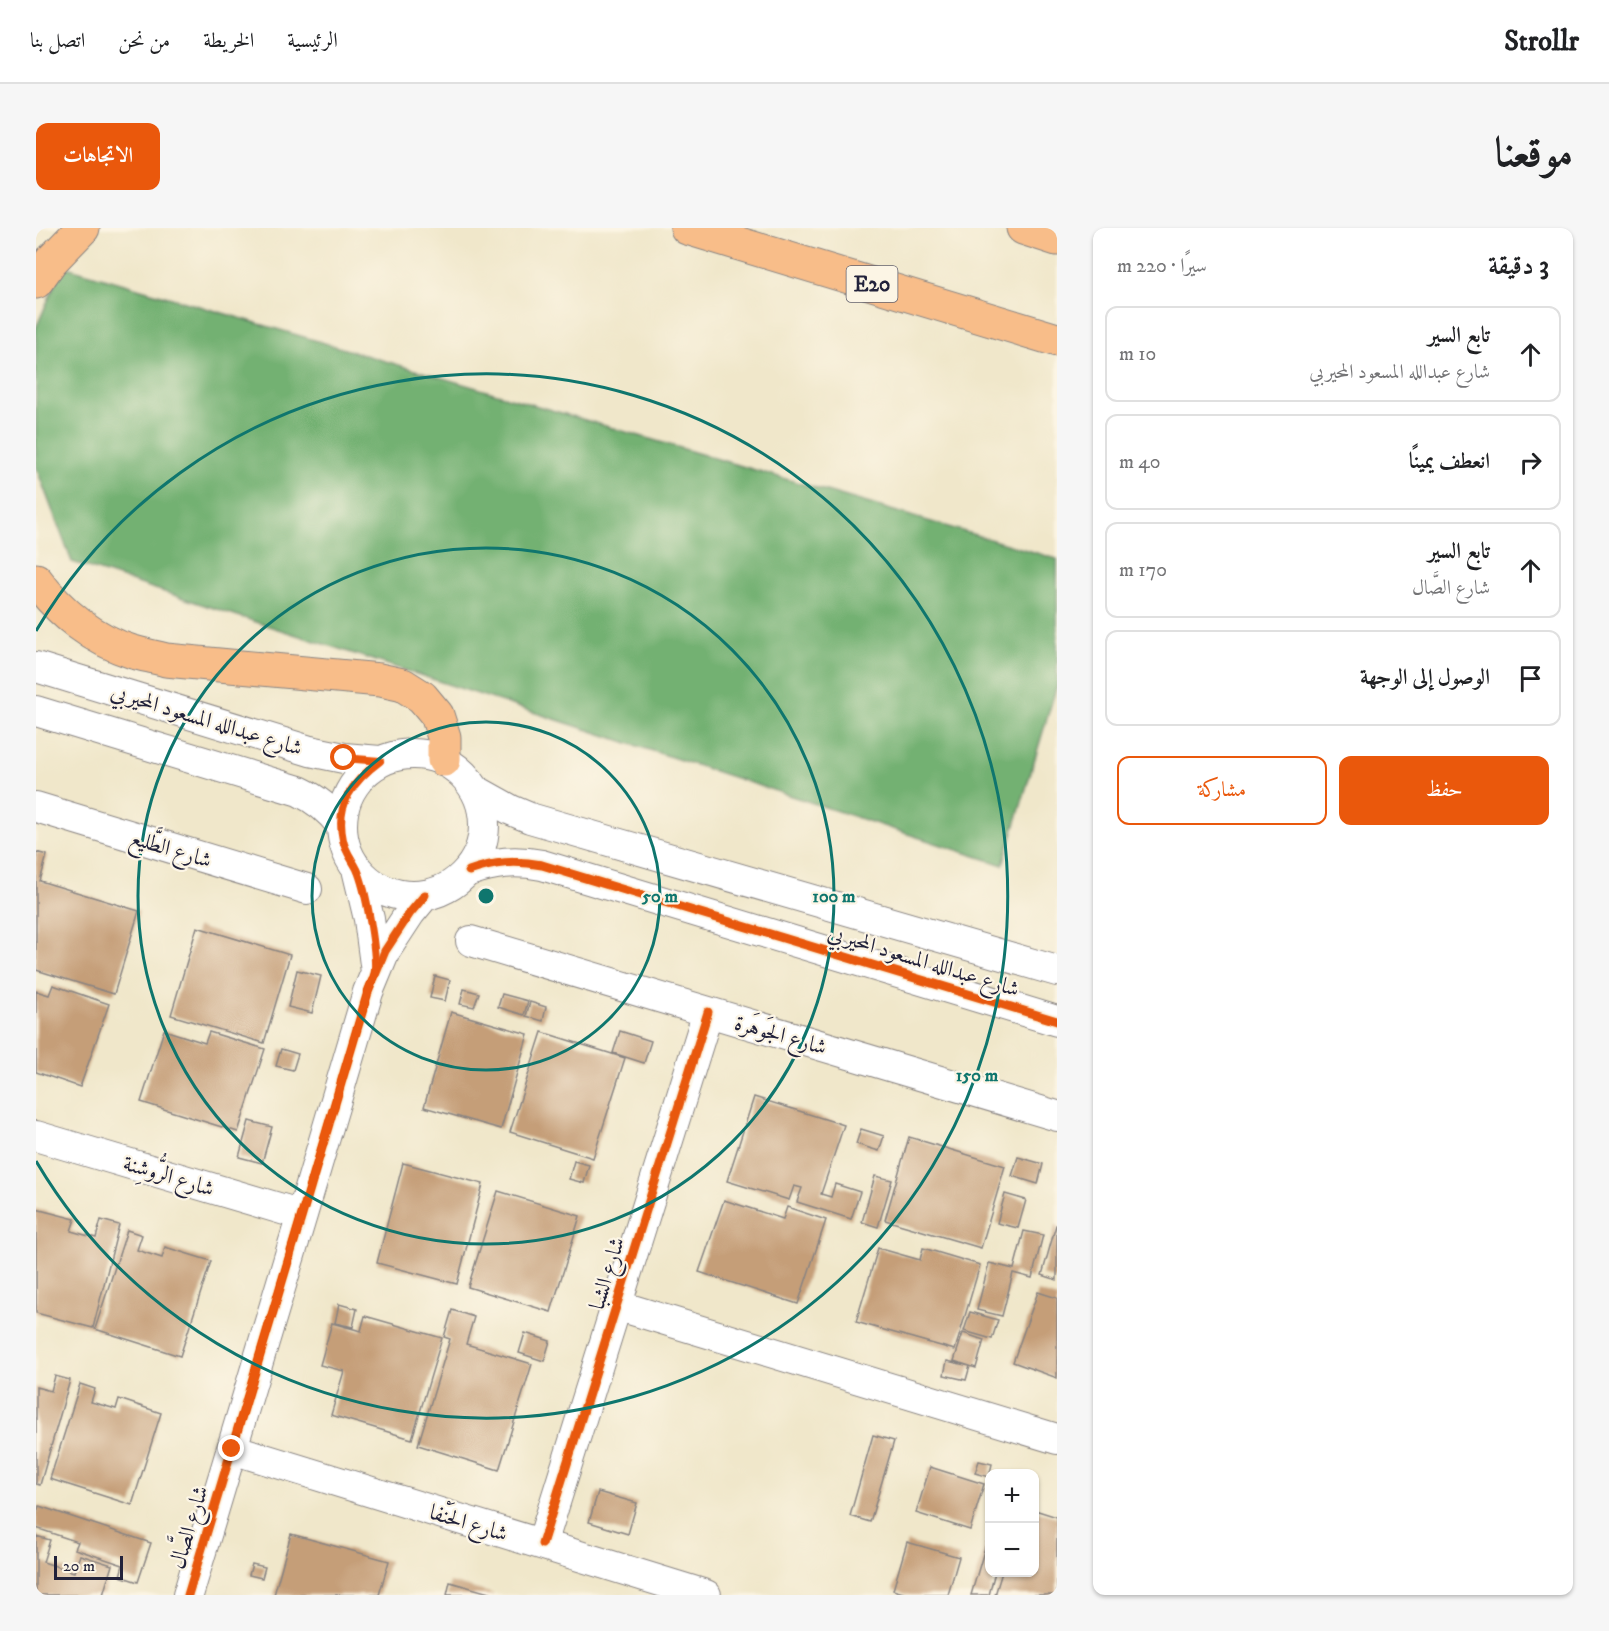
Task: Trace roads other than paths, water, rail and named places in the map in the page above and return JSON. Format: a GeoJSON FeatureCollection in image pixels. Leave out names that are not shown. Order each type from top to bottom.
{"type":"FeatureCollection","features":[{"type":"Feature","properties":{"kind":"highway"},"geometry":{"type":"LineString","coordinates":[[36,282],[51,261],[83,228]]}},
{"type":"Feature","properties":{"kind":"highway","name":"E20"},"geometry":{"type":"LineString","coordinates":[[687,228],[1057,340]]}},
{"type":"Feature","properties":{"kind":"highway"},"geometry":{"type":"LineString","coordinates":[[1023,228],[1057,239]]}},
{"type":"Feature","properties":{"kind":"highway"},"geometry":{"type":"LineString","coordinates":[[36,580],[48,596],[73,620],[101,638],[132,652],[166,660],[380,680],[403,685],[423,697],[437,715],[444,737],[444,760]]}},
{"type":"Feature","properties":{"kind":"street","name":"شارع عبدالله المسعود المحيربي"},"geometry":{"type":"LineString","coordinates":[[36,667],[310,751],[344,758],[380,761]]}},
{"type":"Feature","properties":{"kind":"street","name":"شارع عبدالله المسعود المحيربي"},"geometry":{"type":"LineString","coordinates":[[36,711],[298,791],[322,804],[341,825]]}},
{"type":"Feature","properties":{"kind":"street"},"geometry":{"type":"LineString","coordinates":[[401,754],[424,754],[444,760],[464,773],[477,791],[483,807],[484,840],[478,856],[469,870],[456,882],[441,891],[409,896],[394,894],[380,888],[367,880],[348,855],[341,825],[344,805],[351,788],[364,772],[380,761],[401,754]]}},
{"type":"Feature","properties":{"kind":"street","name":"شارع عبدالله المسعود المحيربي"},"geometry":{"type":"LineString","coordinates":[[477,791],[502,806],[530,818],[1057,971]]}},
{"type":"Feature","properties":{"kind":"street","name":"شارع الطَّليع"},"geometry":{"type":"LineString","coordinates":[[36,807],[307,889]]}},
{"type":"Feature","properties":{"kind":"street","name":"شارع عبدالله المسعود المحيربي"},"geometry":{"type":"LineString","coordinates":[[469,870],[487,864],[506,862],[542,865],[1057,1021]]}},
{"type":"Feature","properties":{"kind":"street","name":"شارع الصَّال"},"geometry":{"type":"LineString","coordinates":[[357,869],[369,920],[375,972]]}},
{"type":"Feature","properties":{"kind":"street","name":"شارع الصَّال"},"geometry":{"type":"LineString","coordinates":[[188,1595],[368,992],[375,972],[397,932],[425,895]]}},
{"type":"Feature","properties":{"kind":"street","name":"شارع الجَوهَرة"},"geometry":{"type":"LineString","coordinates":[[471,941],[1057,1116]]}},
{"type":"Feature","properties":{"kind":"street","name":"شارع الشبا"},"geometry":{"type":"LineString","coordinates":[[542,1544],[708,1012]]}},
{"type":"Feature","properties":{"kind":"street","name":"شارع الرُّوشِنة"},"geometry":{"type":"LineString","coordinates":[[36,1136],[302,1215]]}},
{"type":"Feature","properties":{"kind":"street"},"geometry":{"type":"LineString","coordinates":[[616,1305],[1057,1439]]}},
{"type":"Feature","properties":{"kind":"street","name":"شارع الحَنْفا"},"geometry":{"type":"LineString","coordinates":[[232,1449],[706,1595]]}}]}
